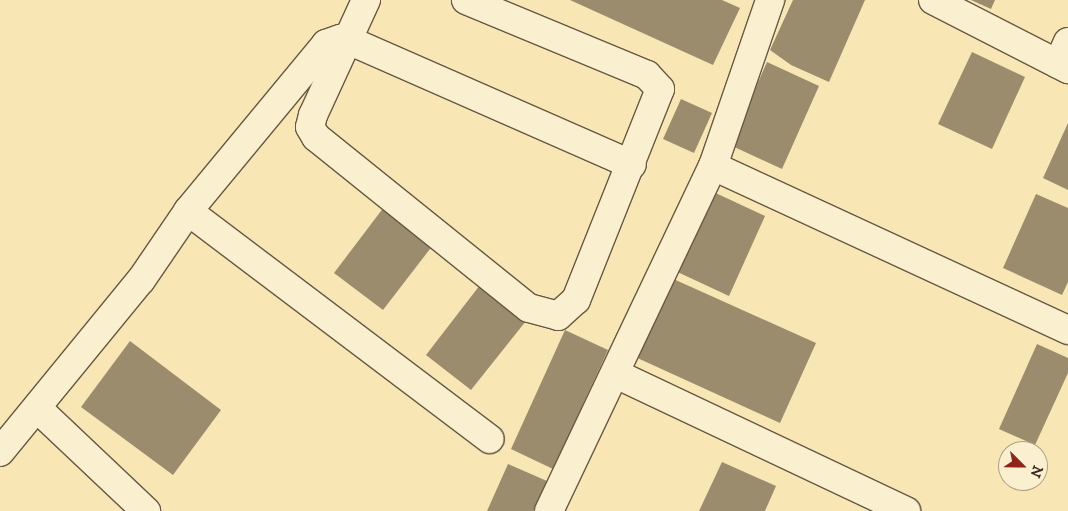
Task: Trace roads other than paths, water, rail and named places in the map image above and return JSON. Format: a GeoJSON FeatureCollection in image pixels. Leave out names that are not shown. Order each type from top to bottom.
{"type":"FeatureCollection","features":[{"type":"Feature","properties":{"kind":"street"},"geometry":{"type":"LineString","coordinates":[[366,0],[313,115],[310,127],[316,137],[529,308],[547,316],[558,316],[576,300],[659,99],[656,81],[466,0]]}},
{"type":"Feature","properties":{"kind":"street"},"geometry":{"type":"LineString","coordinates":[[549,511],[616,374],[713,166],[770,0]]}},
{"type":"Feature","properties":{"kind":"street"},"geometry":{"type":"LineString","coordinates":[[933,0],[1065,58]]}},
{"type":"Feature","properties":{"kind":"street"},"geometry":{"type":"LineString","coordinates":[[0,452],[38,409],[141,280],[188,210],[326,44],[348,41],[632,164]]}},
{"type":"Feature","properties":{"kind":"street"},"geometry":{"type":"LineString","coordinates":[[713,166],[1068,330]]}},
{"type":"Feature","properties":{"kind":"street"},"geometry":{"type":"LineString","coordinates":[[188,210],[489,439]]}},
{"type":"Feature","properties":{"kind":"street"},"geometry":{"type":"LineString","coordinates":[[616,374],[906,511]]}},
{"type":"Feature","properties":{"kind":"street"},"geometry":{"type":"LineString","coordinates":[[38,409],[146,511]]}}]}
